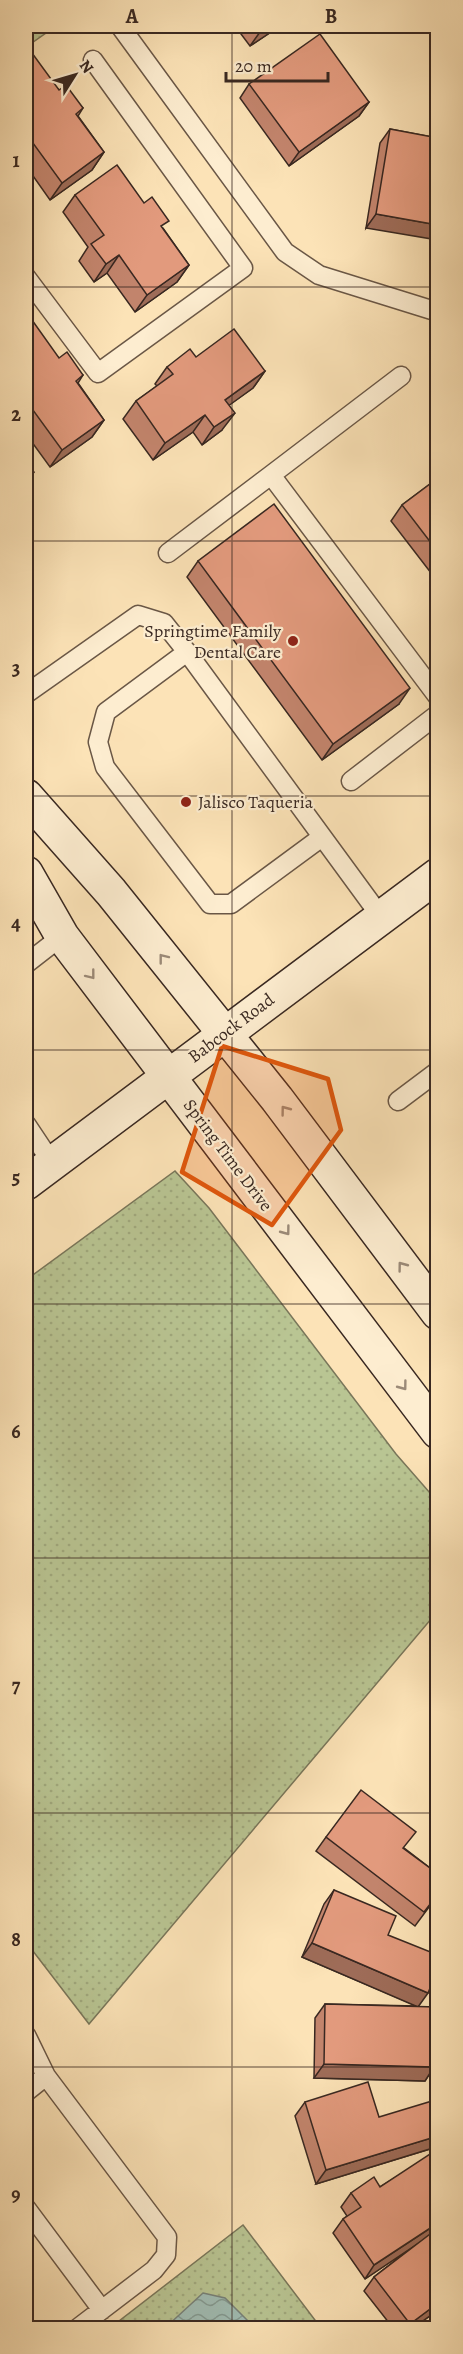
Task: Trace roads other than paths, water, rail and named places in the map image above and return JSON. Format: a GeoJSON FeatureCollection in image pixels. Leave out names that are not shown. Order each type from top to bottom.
{"type":"FeatureCollection","features":[{"type":"Feature","properties":{"kind":"street"},"geometry":{"type":"LineString","coordinates":[[26,796],[111,892],[277,1099],[438,1313]]}},
{"type":"Feature","properties":{"kind":"street","name":"Spring Time Drive"},"geometry":{"type":"LineString","coordinates":[[26,873],[62,936],[438,1432]]}},
{"type":"Feature","properties":{"kind":"street","name":"Babcock Road"},"geometry":{"type":"LineString","coordinates":[[26,1183],[438,875]]}},
{"type":"Feature","properties":{"kind":"lane"},"geometry":{"type":"LineString","coordinates":[[120,26],[285,252],[319,275],[438,312]]}},
{"type":"Feature","properties":{"kind":"lane"},"geometry":{"type":"LineString","coordinates":[[26,277],[98,373],[243,268],[93,60]]}},
{"type":"Feature","properties":{"kind":"lane"},"geometry":{"type":"LineString","coordinates":[[168,553],[401,376]]}},
{"type":"Feature","properties":{"kind":"lane"},"geometry":{"type":"LineString","coordinates":[[271,475],[438,697]]}},
{"type":"Feature","properties":{"kind":"lane"},"geometry":{"type":"LineString","coordinates":[[26,694],[138,615],[164,623],[381,917]]}},
{"type":"Feature","properties":{"kind":"lane"},"geometry":{"type":"LineString","coordinates":[[187,652],[106,712],[98,742],[105,767],[210,904],[231,904],[322,837]]}},
{"type":"Feature","properties":{"kind":"lane"},"geometry":{"type":"LineString","coordinates":[[351,781],[438,714]]}},
{"type":"Feature","properties":{"kind":"lane"},"geometry":{"type":"LineString","coordinates":[[26,964],[62,936]]}},
{"type":"Feature","properties":{"kind":"lane"},"geometry":{"type":"LineString","coordinates":[[398,1101],[438,1071]]}},
{"type":"Feature","properties":{"kind":"lane"},"geometry":{"type":"LineString","coordinates":[[26,1124],[52,1163]]}},
{"type":"Feature","properties":{"kind":"lane"},"geometry":{"type":"LineString","coordinates":[[26,2035],[46,2076],[167,2237],[166,2255],[154,2270],[78,2328]]}},
{"type":"Feature","properties":{"kind":"lane"},"geometry":{"type":"LineString","coordinates":[[26,2092],[46,2076]]}},
{"type":"Feature","properties":{"kind":"lane"},"geometry":{"type":"LineString","coordinates":[[26,2208],[102,2310]]}},
{"type":"Feature","properties":{"kind":"water"},"geometry":{"type":"Polygon","coordinates":[[[203,2293],[225,2298],[255,2328],[165,2328],[203,2293]]]}},
{"type":"Feature","properties":{"kind":"place","name":"Springtime Family Dental Care"},"geometry":{"type":"Point","coordinates":[293,641]}},
{"type":"Feature","properties":{"kind":"place","name":"Jalisco Taqueria"},"geometry":{"type":"Point","coordinates":[186,802]}}]}
